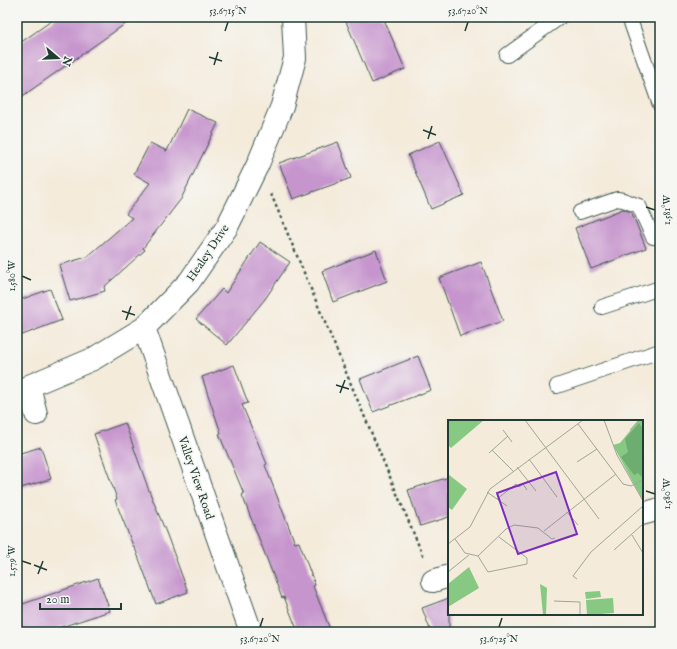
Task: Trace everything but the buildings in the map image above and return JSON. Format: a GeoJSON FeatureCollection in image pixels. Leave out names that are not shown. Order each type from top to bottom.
{"type":"FeatureCollection","features":[{"type":"Feature","properties":{"kind":"street","name":"Healey Drive"},"geometry":{"type":"LineString","coordinates":[[36,414],[29,386],[93,359],[144,328],[189,282],[227,227],[258,164],[282,106],[295,58],[293,17]]}},
{"type":"Feature","properties":{"kind":"street","name":"Valley View Road"},"geometry":{"type":"LineString","coordinates":[[144,328],[245,630]]}},
{"type":"Feature","properties":{"kind":"street"},"geometry":{"type":"LineString","coordinates":[[643,514],[660,509]]}},
{"type":"Feature","properties":{"kind":"lane"},"geometry":{"type":"LineString","coordinates":[[508,55],[560,17]]}},
{"type":"Feature","properties":{"kind":"lane"},"geometry":{"type":"LineString","coordinates":[[629,17],[660,105]]}},
{"type":"Feature","properties":{"kind":"lane"},"geometry":{"type":"LineString","coordinates":[[580,212],[617,199],[623,200],[639,206],[653,237],[660,235]]}},
{"type":"Feature","properties":{"kind":"lane"},"geometry":{"type":"LineString","coordinates":[[602,307],[660,288]]}},
{"type":"Feature","properties":{"kind":"lane"},"geometry":{"type":"LineString","coordinates":[[557,386],[660,351]]}},
{"type":"Feature","properties":{"kind":"path"},"geometry":{"type":"LineString","coordinates":[[258,164],[441,579]]}}]}
